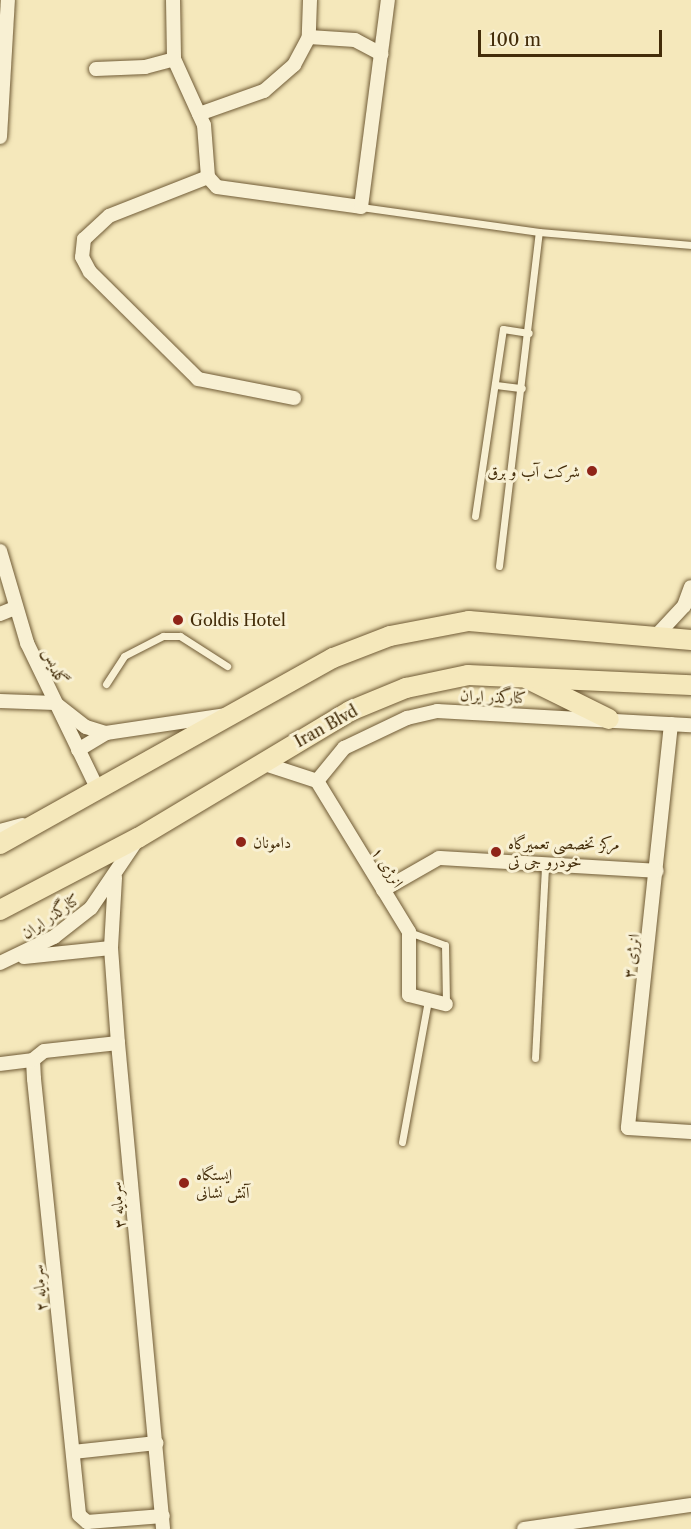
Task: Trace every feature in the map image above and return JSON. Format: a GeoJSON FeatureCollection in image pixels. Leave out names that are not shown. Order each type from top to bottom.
{"type":"FeatureCollection","features":[{"type":"Feature","properties":{"kind":"main road"},"geometry":{"type":"LineString","coordinates":[[0,844],[333,658],[425,627],[527,622],[691,640]]}},
{"type":"Feature","properties":{"kind":"main road","name":"Iran Blvd"},"geometry":{"type":"LineString","coordinates":[[0,910],[138,838],[350,711],[406,688],[468,675],[691,685]]}},
{"type":"Feature","properties":{"kind":"main road"},"geometry":{"type":"LineString","coordinates":[[523,676],[609,719]]}},
{"type":"Feature","properties":{"kind":"street"},"geometry":{"type":"LineString","coordinates":[[0,137],[8,0]]}},
{"type":"Feature","properties":{"kind":"street"},"geometry":{"type":"LineString","coordinates":[[173,0],[174,59],[199,114],[208,177],[217,187],[361,207],[388,0]]}},
{"type":"Feature","properties":{"kind":"street"},"geometry":{"type":"LineString","coordinates":[[199,114],[264,91],[294,65],[309,37],[310,0]]}},
{"type":"Feature","properties":{"kind":"street"},"geometry":{"type":"LineString","coordinates":[[309,37],[355,40],[381,54]]}},
{"type":"Feature","properties":{"kind":"street"},"geometry":{"type":"LineString","coordinates":[[96,69],[145,67],[174,59]]}},
{"type":"Feature","properties":{"kind":"street"},"geometry":{"type":"LineString","coordinates":[[208,177],[109,216],[84,239],[82,257],[90,272],[198,379],[294,398]]}},
{"type":"Feature","properties":{"kind":"street","name":"گلدیس"},"geometry":{"type":"LineString","coordinates":[[0,551],[15,608],[55,703],[98,790]]}},
{"type":"Feature","properties":{"kind":"street"},"geometry":{"type":"LineString","coordinates":[[656,636],[678,614],[691,587]]}},
{"type":"Feature","properties":{"kind":"street"},"geometry":{"type":"LineString","coordinates":[[0,614],[15,608]]}},
{"type":"Feature","properties":{"kind":"street"},"geometry":{"type":"LineString","coordinates":[[0,701],[55,703],[86,727],[106,733]]}},
{"type":"Feature","properties":{"kind":"street","name":"کنارگذر ایران"},"geometry":{"type":"LineString","coordinates":[[317,781],[344,748],[385,726],[437,711],[691,725]]}},
{"type":"Feature","properties":{"kind":"street"},"geometry":{"type":"LineString","coordinates":[[78,750],[106,733],[233,715]]}},
{"type":"Feature","properties":{"kind":"street","name":"انرژی ۳"},"geometry":{"type":"LineString","coordinates":[[671,724],[628,1128],[691,1132]]}},
{"type":"Feature","properties":{"kind":"street"},"geometry":{"type":"LineString","coordinates":[[262,763],[317,781]]}},
{"type":"Feature","properties":{"kind":"street","name":"انرژی ۱"},"geometry":{"type":"LineString","coordinates":[[317,781],[382,890],[410,932]]}},
{"type":"Feature","properties":{"kind":"street"},"geometry":{"type":"LineString","coordinates":[[0,831],[45,819]]}},
{"type":"Feature","properties":{"kind":"street","name":"کنارگذر ایران"},"geometry":{"type":"LineString","coordinates":[[17,957],[91,908],[115,879],[138,838]]}},
{"type":"Feature","properties":{"kind":"street"},"geometry":{"type":"LineString","coordinates":[[382,890],[439,858],[657,871]]}},
{"type":"Feature","properties":{"kind":"street","name":"سرمایه ۳"},"geometry":{"type":"LineString","coordinates":[[115,879],[111,948],[118,1043],[163,1522]]}},
{"type":"Feature","properties":{"kind":"street"},"geometry":{"type":"LineString","coordinates":[[410,932],[409,995],[446,1004]]}},
{"type":"Feature","properties":{"kind":"street","name":"کنارگذر ایران"},"geometry":{"type":"LineString","coordinates":[[0,963],[17,957],[111,948]]}},
{"type":"Feature","properties":{"kind":"street"},"geometry":{"type":"LineString","coordinates":[[0,1064],[33,1060],[51,1050],[118,1043]]}},
{"type":"Feature","properties":{"kind":"street","name":"سرمایه ۲"},"geometry":{"type":"LineString","coordinates":[[33,1060],[73,1452],[83,1520],[163,1522]]}},
{"type":"Feature","properties":{"kind":"street"},"geometry":{"type":"LineString","coordinates":[[73,1452],[157,1443]]}},
{"type":"Feature","properties":{"kind":"street"},"geometry":{"type":"LineString","coordinates":[[524,1529],[691,1505]]}},
{"type":"Feature","properties":{"kind":"lane"},"geometry":{"type":"LineString","coordinates":[[361,207],[539,232],[691,245]]}},
{"type":"Feature","properties":{"kind":"lane"},"geometry":{"type":"LineString","coordinates":[[499,566],[529,333],[539,232]]}},
{"type":"Feature","properties":{"kind":"lane"},"geometry":{"type":"LineString","coordinates":[[475,516],[503,329],[529,333]]}},
{"type":"Feature","properties":{"kind":"lane"},"geometry":{"type":"LineString","coordinates":[[496,385],[522,388]]}},
{"type":"Feature","properties":{"kind":"lane"},"geometry":{"type":"LineString","coordinates":[[106,684],[124,656],[164,636],[180,636],[227,666]]}},
{"type":"Feature","properties":{"kind":"lane"},"geometry":{"type":"LineString","coordinates":[[535,1058],[545,865]]}},
{"type":"Feature","properties":{"kind":"lane"},"geometry":{"type":"LineString","coordinates":[[410,932],[446,945],[446,1004]]}},
{"type":"Feature","properties":{"kind":"lane"},"geometry":{"type":"LineString","coordinates":[[402,1142],[428,1000]]}},
{"type":"Feature","properties":{"kind":"place","name":"شرکت آب و برق"},"geometry":{"type":"Point","coordinates":[592,471]}},
{"type":"Feature","properties":{"kind":"place","name":"Goldis Hotel"},"geometry":{"type":"Point","coordinates":[178,620]}},
{"type":"Feature","properties":{"kind":"place","name":"دامونان"},"geometry":{"type":"Point","coordinates":[241,842]}},
{"type":"Feature","properties":{"kind":"place","name":"مرکز تخصصی تعمیرگاه خودرو جی تی"},"geometry":{"type":"Point","coordinates":[496,852]}},
{"type":"Feature","properties":{"kind":"place","name":"ایستگاه آتش نشانی"},"geometry":{"type":"Point","coordinates":[184,1183]}}]}
